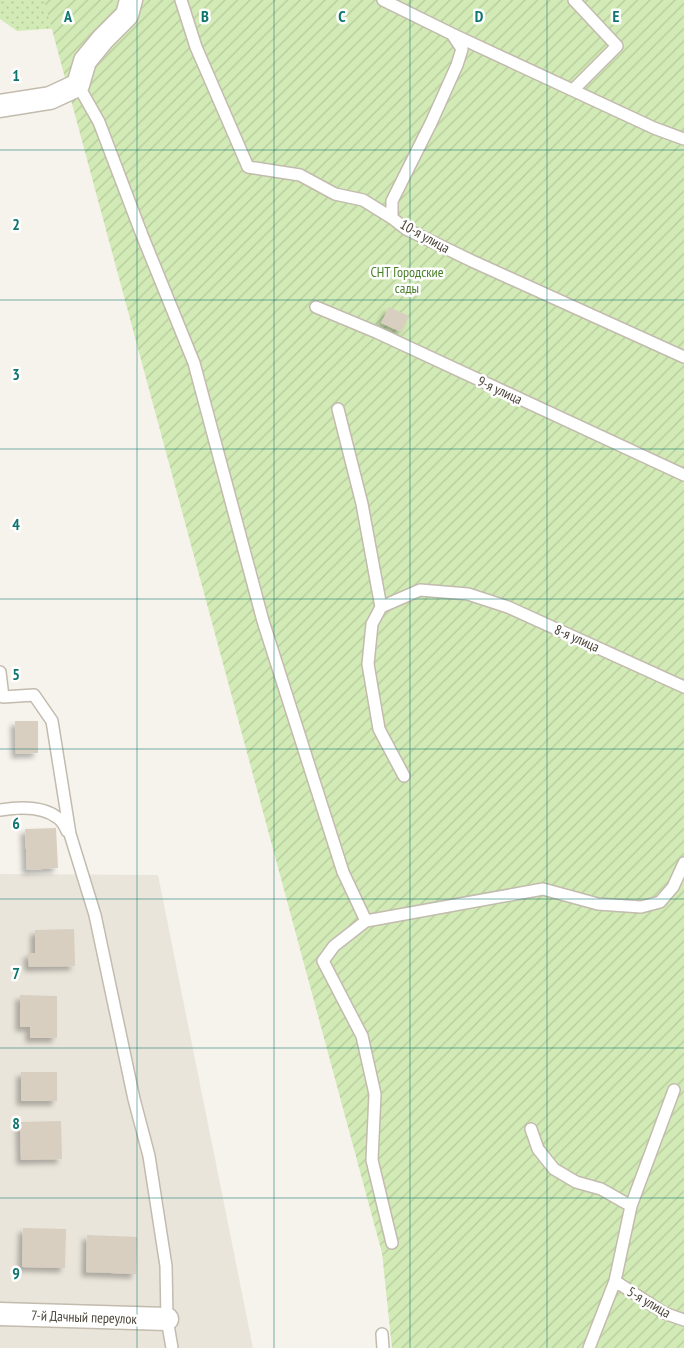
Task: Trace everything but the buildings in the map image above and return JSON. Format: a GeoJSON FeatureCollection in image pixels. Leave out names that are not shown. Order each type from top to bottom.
{"type":"FeatureCollection","features":[{"type":"Feature","properties":{"kind":"street"},"geometry":{"type":"LineString","coordinates":[[0,106],[50,98],[78,85],[85,61],[103,39],[127,15],[131,0]]}},
{"type":"Feature","properties":{"kind":"street","name":"7-й Дачный переулок"},"geometry":{"type":"LineString","coordinates":[[0,1314],[167,1319]]}},
{"type":"Feature","properties":{"kind":"lane"},"geometry":{"type":"LineString","coordinates":[[180,0],[196,47],[248,167],[300,175],[335,194],[363,200],[392,218]]}},
{"type":"Feature","properties":{"kind":"lane"},"geometry":{"type":"LineString","coordinates":[[383,0],[654,128],[684,139]]}},
{"type":"Feature","properties":{"kind":"lane"},"geometry":{"type":"LineString","coordinates":[[573,90],[617,46],[574,0]]}},
{"type":"Feature","properties":{"kind":"lane","name":"10-я улица"},"geometry":{"type":"LineString","coordinates":[[452,34],[462,50],[431,123],[392,201],[392,218],[406,229],[472,261],[684,357]]}},
{"type":"Feature","properties":{"kind":"lane"},"geometry":{"type":"LineString","coordinates":[[78,85],[100,122],[142,235],[194,363],[263,621],[343,872],[366,921]]}},
{"type":"Feature","properties":{"kind":"lane","name":"9-я улица"},"geometry":{"type":"LineString","coordinates":[[316,307],[376,332],[684,475]]}},
{"type":"Feature","properties":{"kind":"lane"},"geometry":{"type":"LineString","coordinates":[[338,409],[362,504],[381,607],[372,624],[368,664],[379,729],[404,776]]}},
{"type":"Feature","properties":{"kind":"lane","name":"8-я улица"},"geometry":{"type":"LineString","coordinates":[[381,607],[420,590],[468,594],[508,606],[684,687]]}},
{"type":"Feature","properties":{"kind":"lane"},"geometry":{"type":"LineString","coordinates":[[0,672],[3,697],[34,695],[52,721],[70,834],[95,915],[134,1100],[149,1156],[166,1266],[167,1319],[172,1348]]}},
{"type":"Feature","properties":{"kind":"lane"},"geometry":{"type":"LineString","coordinates":[[0,810],[17,807],[48,812],[59,818],[70,834]]}},
{"type":"Feature","properties":{"kind":"lane"},"geometry":{"type":"LineString","coordinates":[[392,1243],[372,1160],[375,1094],[362,1036],[323,961],[334,946],[366,921],[543,889],[598,904],[641,907],[660,902],[679,889],[684,863]]}},
{"type":"Feature","properties":{"kind":"lane"},"geometry":{"type":"LineString","coordinates":[[589,1348],[615,1281],[632,1206],[674,1090]]}},
{"type":"Feature","properties":{"kind":"lane"},"geometry":{"type":"LineString","coordinates":[[531,1129],[538,1149],[554,1168],[576,1182],[601,1189],[632,1206]]}},
{"type":"Feature","properties":{"kind":"lane","name":"5-я улица"},"geometry":{"type":"LineString","coordinates":[[615,1281],[664,1313],[684,1320]]}},
{"type":"Feature","properties":{"kind":"lane"},"geometry":{"type":"LineString","coordinates":[[382,1334],[382,1348]]}},
{"type":"Feature","properties":{"kind":"shaded area"},"geometry":{"type":"Polygon","coordinates":[[[0,874],[158,875],[253,1348],[0,1348],[0,874]]]}},
{"type":"Feature","properties":{"kind":"green space"},"geometry":{"type":"Polygon","coordinates":[[[0,0],[82,0],[74,27],[17,31],[0,19],[0,0]]]}},
{"type":"Feature","properties":{"kind":"green space","name":"СНТ Городские сады"},"geometry":{"type":"Polygon","coordinates":[[[44,0],[684,0],[684,1348],[392,1348],[382,1253],[44,0]]]}}]}
